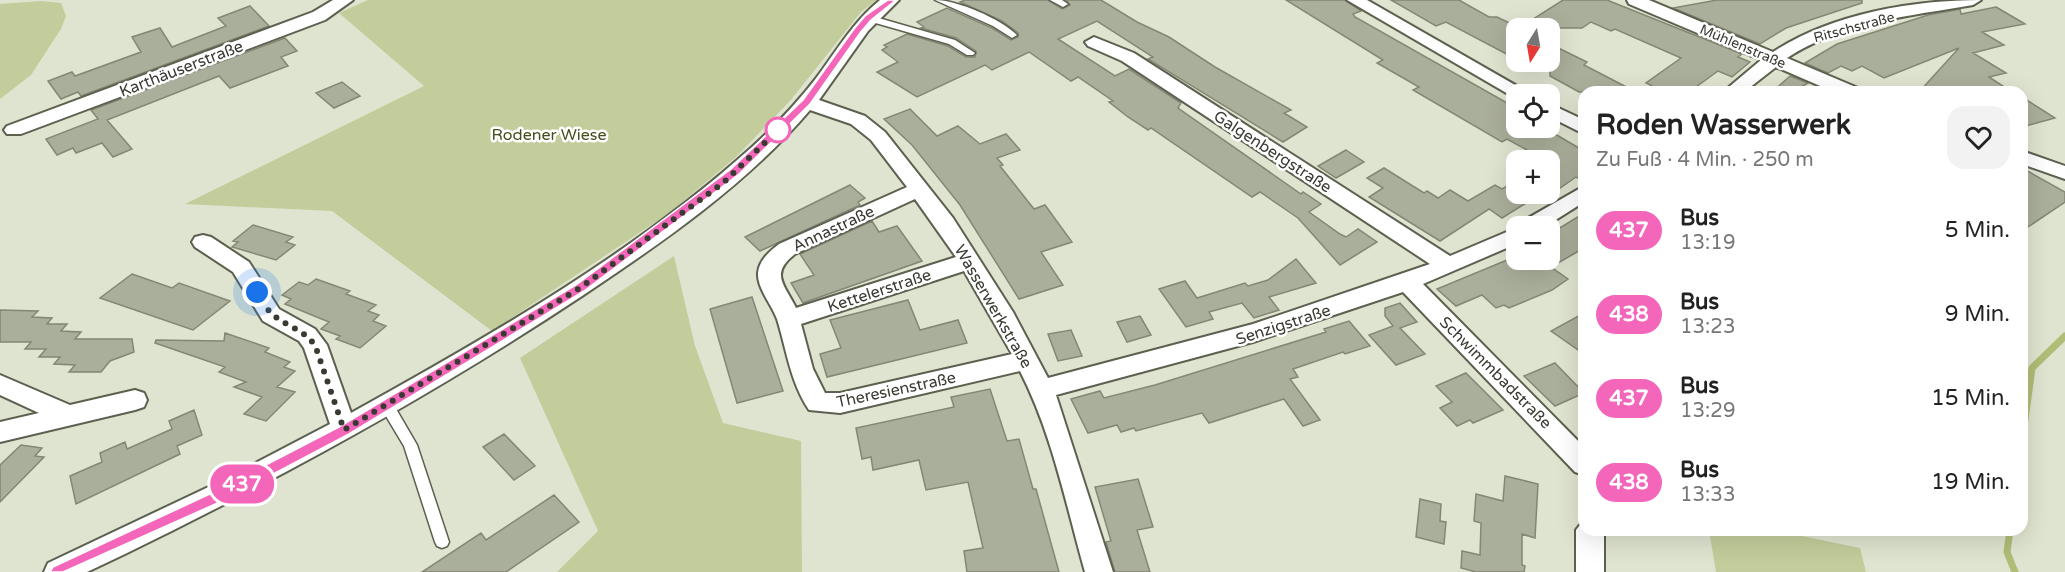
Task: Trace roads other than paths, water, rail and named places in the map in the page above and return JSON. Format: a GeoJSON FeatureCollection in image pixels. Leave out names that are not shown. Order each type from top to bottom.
{"type":"FeatureCollection","features":[{"type":"Feature","properties":{"kind":"street","name":"Karthäuserstraße"},"geometry":{"type":"LineString","coordinates":[[14,130],[319,16],[345,0]]}},
{"type":"Feature","properties":{"kind":"street"},"geometry":{"type":"LineString","coordinates":[[58,572],[217,497],[344,430],[580,288],[723,183],[806,102],[868,18],[891,0]]}},
{"type":"Feature","properties":{"kind":"street"},"geometry":{"type":"LineString","coordinates":[[1355,0],[1506,85]]}},
{"type":"Feature","properties":{"kind":"street","name":"Mühlenstraße"},"geometry":{"type":"LineString","coordinates":[[1635,0],[1837,86]]}},
{"type":"Feature","properties":{"kind":"street","name":"Ritschstraße"},"geometry":{"type":"LineString","coordinates":[[1775,59],[1808,39],[1825,33],[1973,0]]}},
{"type":"Feature","properties":{"kind":"street","name":"Galgenbergstraße"},"geometry":{"type":"LineString","coordinates":[[1094,42],[1128,57],[1449,266]]}},
{"type":"Feature","properties":{"kind":"street"},"geometry":{"type":"LineString","coordinates":[[1740,86],[1775,59]]}},
{"type":"Feature","properties":{"kind":"street","name":"Wasserwerkstraße"},"geometry":{"type":"LineString","coordinates":[[806,102],[839,112],[866,125],[921,190],[1005,318],[1042,389],[1066,459],[1099,572]]}},
{"type":"Feature","properties":{"kind":"street"},"geometry":{"type":"LineString","coordinates":[[1560,115],[1578,125]]}},
{"type":"Feature","properties":{"kind":"street"},"geometry":{"type":"LineString","coordinates":[[2028,160],[2065,173]]}},
{"type":"Feature","properties":{"kind":"street","name":"Annastraße"},"geometry":{"type":"LineString","coordinates":[[789,319],[769,275],[776,257],[787,249],[896,198],[921,190]]}},
{"type":"Feature","properties":{"kind":"street"},"geometry":{"type":"LineString","coordinates":[[1547,216],[1578,197]]}},
{"type":"Feature","properties":{"kind":"street","name":"Senzigstraße"},"geometry":{"type":"LineString","coordinates":[[1042,389],[1242,338],[1407,282],[1449,266],[1506,240]]}},
{"type":"Feature","properties":{"kind":"street"},"geometry":{"type":"LineString","coordinates":[[203,242],[241,267],[271,315],[307,335],[315,345],[344,430]]}},
{"type":"Feature","properties":{"kind":"street","name":"Kettelerstraße"},"geometry":{"type":"LineString","coordinates":[[789,319],[969,261]]}},
{"type":"Feature","properties":{"kind":"street","name":"Schwimmbadstraße"},"geometry":{"type":"LineString","coordinates":[[1407,282],[1578,458]]}},
{"type":"Feature","properties":{"kind":"street","name":"Theresienstraße"},"geometry":{"type":"LineString","coordinates":[[789,319],[806,388],[818,403],[840,403],[1027,360]]}},
{"type":"Feature","properties":{"kind":"street"},"geometry":{"type":"LineString","coordinates":[[0,384],[67,415]]}},
{"type":"Feature","properties":{"kind":"street"},"geometry":{"type":"LineString","coordinates":[[0,432],[135,400]]}},
{"type":"Feature","properties":{"kind":"street"},"geometry":{"type":"LineString","coordinates":[[1590,536],[1590,572]]}},
{"type":"Feature","properties":{"kind":"lane"},"geometry":{"type":"LineString","coordinates":[[940,0],[996,24],[1012,35]]}},
{"type":"Feature","properties":{"kind":"lane"},"geometry":{"type":"LineString","coordinates":[[868,18],[952,42],[970,53]]}},
{"type":"Feature","properties":{"kind":"lane"},"geometry":{"type":"LineString","coordinates":[[387,406],[410,445],[442,542]]}},
{"type":"Feature","properties":{"kind":"waterway"},"geometry":{"type":"LineString","coordinates":[[2028,398],[2032,368],[2065,336]]}},
{"type":"Feature","properties":{"kind":"waterway"},"geometry":{"type":"LineString","coordinates":[[2009,536],[2007,552],[2015,572]]}},
{"type":"Feature","properties":{"kind":"park label","name":"Rodener Wiese"},"geometry":{"type":"Point","coordinates":[549,134]}}]}
